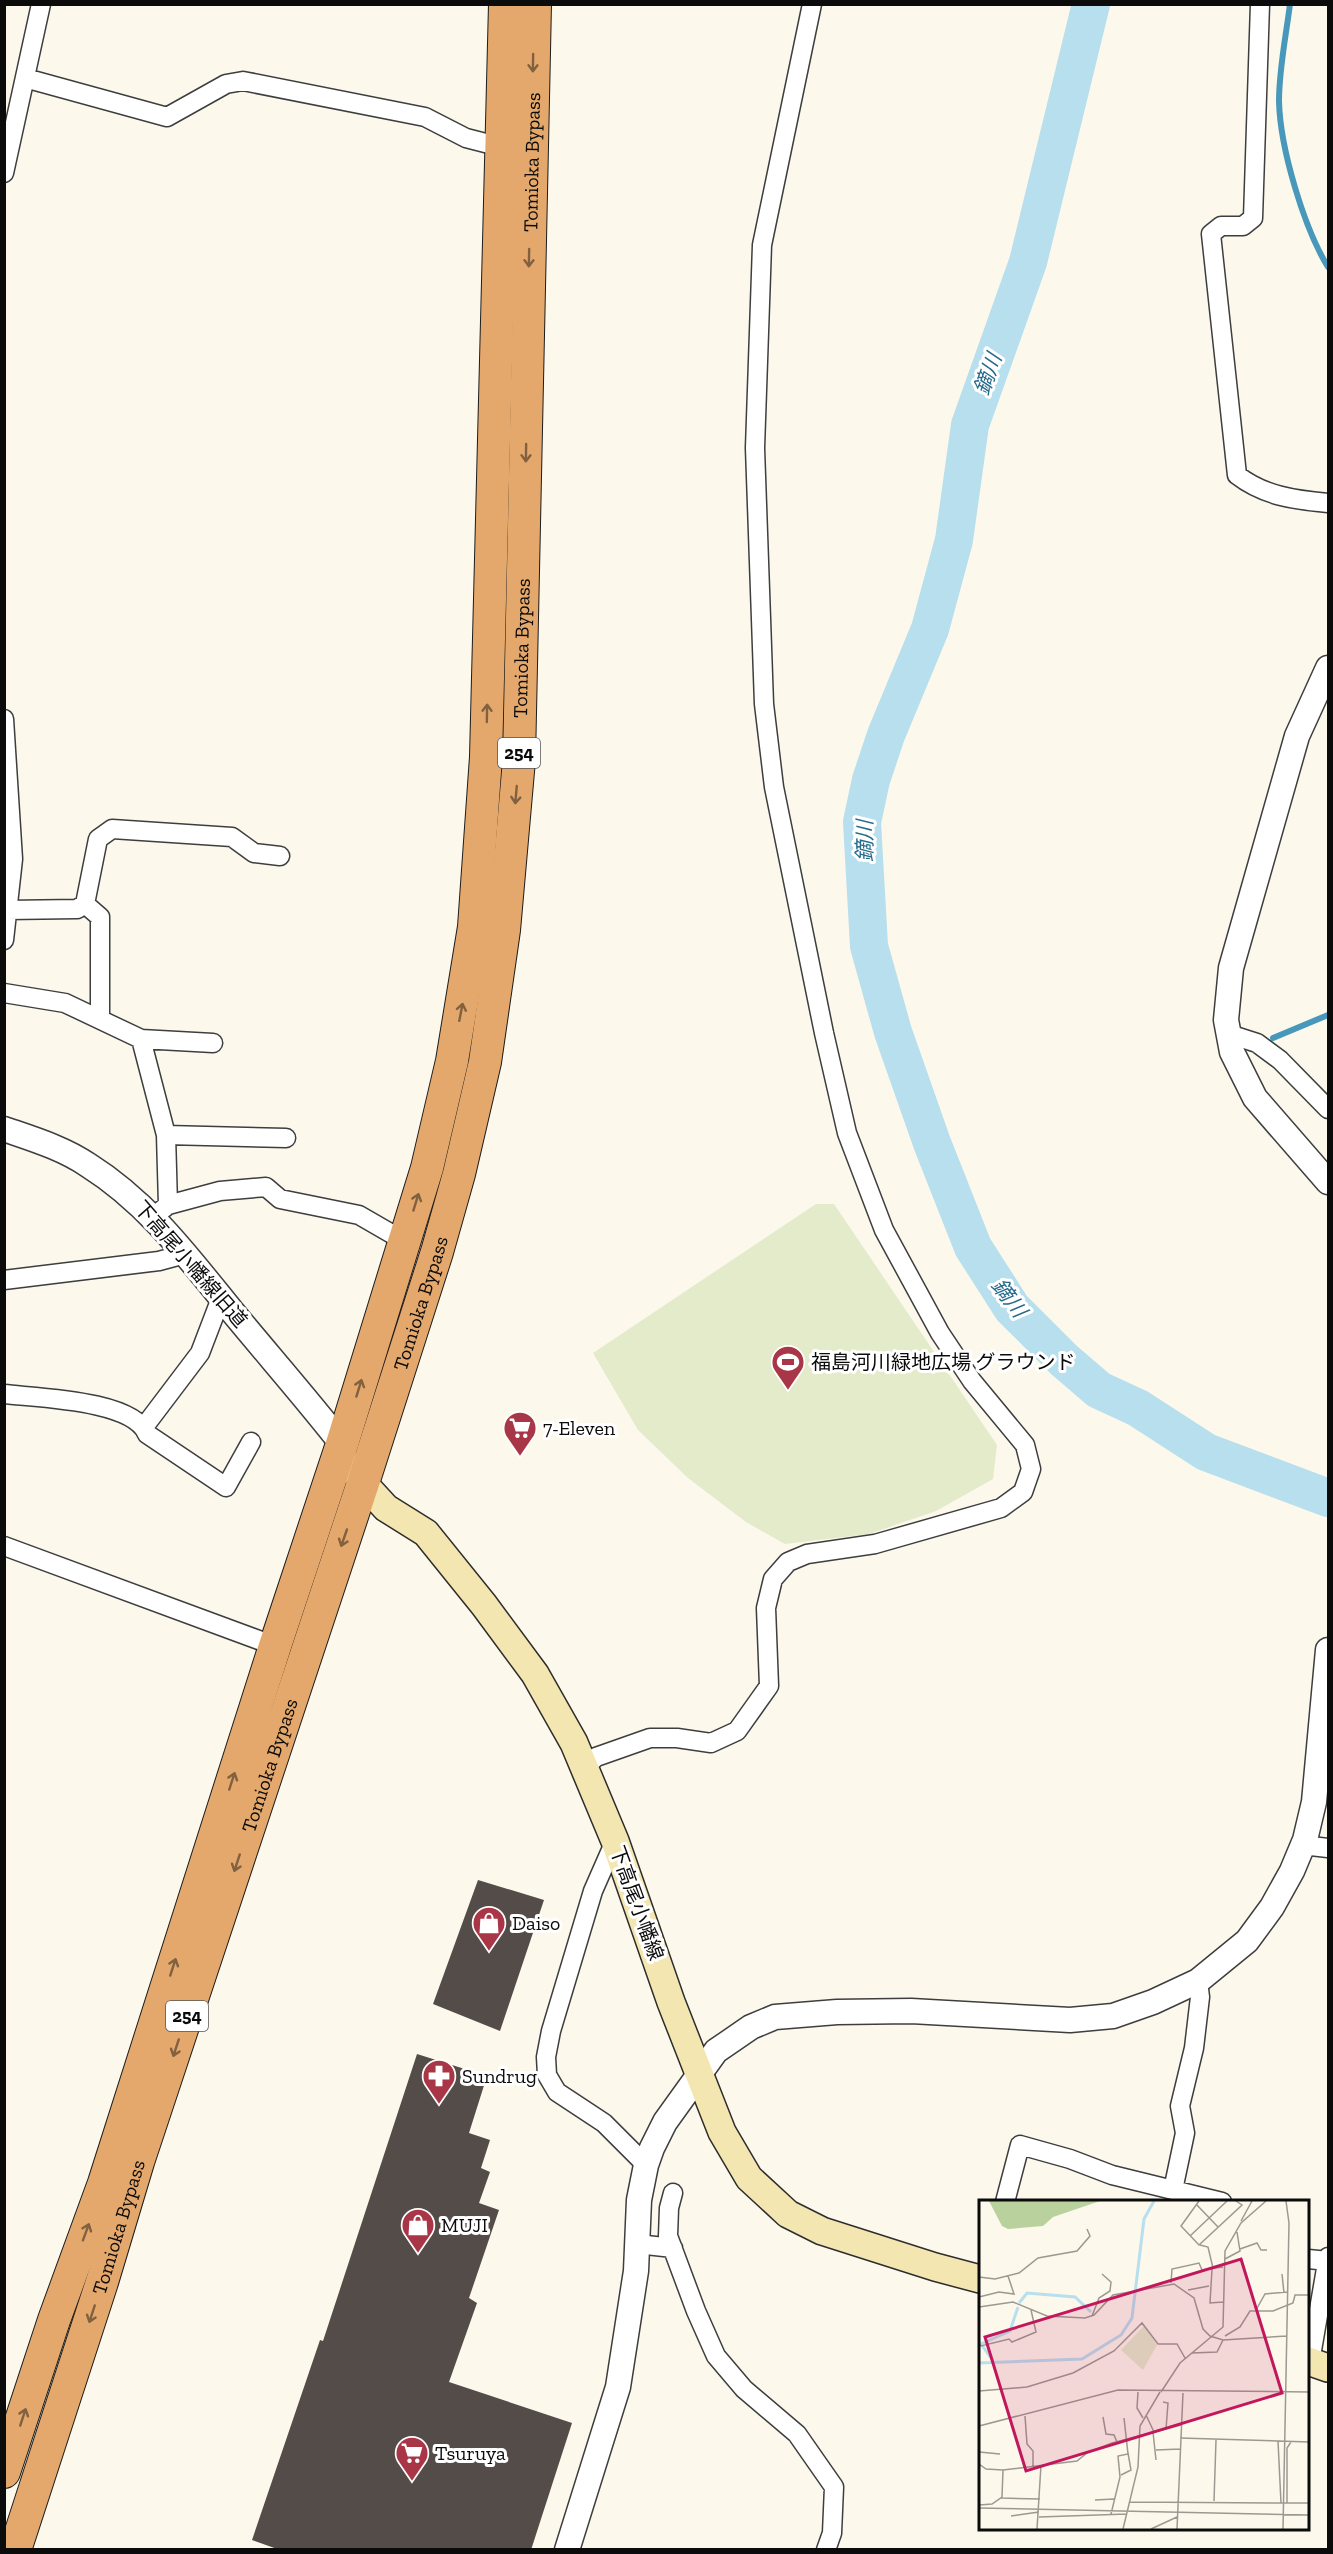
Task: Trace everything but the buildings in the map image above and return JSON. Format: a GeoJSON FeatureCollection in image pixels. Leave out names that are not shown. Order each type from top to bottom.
{"type":"FeatureCollection","features":[{"type":"Feature","properties":{"kind":"highway","name":"Tomioka Bypass"},"geometry":{"type":"LineString","coordinates":[[4,2472],[54,2320],[104,2183],[275,1646],[342,1444],[427,1168],[440,1115],[464,995],[474,927],[486,757],[505,4]]}},
{"type":"Feature","properties":{"kind":"highway","name":"Tomioka Bypass"},"geometry":{"type":"LineString","coordinates":[[15,2550],[142,2153],[437,1252],[459,1174],[485,1062],[504,930],[519,760],[535,4]]}},
{"type":"Feature","properties":{"kind":"main road","name":"下高尾小幡線"},"geometry":{"type":"LineString","coordinates":[[342,1444],[363,1483],[386,1508],[426,1533],[484,1605],[535,1674],[574,1743],[615,1841],[671,2002],[722,2132],[734,2157],[749,2178],[788,2214],[822,2231],[979,2278]]}},
{"type":"Feature","properties":{"kind":"street"},"geometry":{"type":"LineString","coordinates":[[4,173],[42,4]]}},
{"type":"Feature","properties":{"kind":"street"},"geometry":{"type":"LineString","coordinates":[[585,1767],[596,1757],[650,1738],[677,1738],[711,1743],[737,1731],[769,1686],[766,1608],[773,1579],[788,1562],[807,1554],[875,1544],[1000,1508],[1023,1492],[1031,1469],[1025,1445],[972,1381],[940,1333],[884,1230],[847,1133],[824,1033],[774,787],[764,704],[755,448],[762,245],[813,4]]}},
{"type":"Feature","properties":{"kind":"street"},"geometry":{"type":"LineString","coordinates":[[1260,4],[1253,218],[1243,226],[1221,226],[1211,234],[1237,475],[1253,488],[1306,501],[1329,503]]}},
{"type":"Feature","properties":{"kind":"street"},"geometry":{"type":"LineString","coordinates":[[25,78],[167,117],[226,84],[243,81],[425,117],[466,138],[501,147]]}},
{"type":"Feature","properties":{"kind":"street"},"geometry":{"type":"LineString","coordinates":[[1329,668],[1297,736],[1231,968],[1226,1020],[1232,1052],[1255,1098],[1329,1182]]}},
{"type":"Feature","properties":{"kind":"street"},"geometry":{"type":"LineString","coordinates":[[4,719],[13,859],[4,940]]}},
{"type":"Feature","properties":{"kind":"street"},"geometry":{"type":"LineString","coordinates":[[7,910],[77,909],[85,904],[98,839],[112,829],[232,837],[254,853],[280,856]]}},
{"type":"Feature","properties":{"kind":"street"},"geometry":{"type":"LineString","coordinates":[[85,904],[100,917],[100,1018]]}},
{"type":"Feature","properties":{"kind":"street"},"geometry":{"type":"LineString","coordinates":[[4,993],[65,1003],[141,1039],[213,1043]]}},
{"type":"Feature","properties":{"kind":"street"},"geometry":{"type":"LineString","coordinates":[[1229,1034],[1257,1043],[1280,1060],[1329,1109]]}},
{"type":"Feature","properties":{"kind":"street"},"geometry":{"type":"LineString","coordinates":[[141,1039],[166,1135],[160,1211],[220,1191],[266,1187],[280,1199],[359,1215],[404,1241]]}},
{"type":"Feature","properties":{"kind":"street","name":"下高尾小幡線旧道"},"geometry":{"type":"LineString","coordinates":[[4,1129],[70,1154],[88,1164],[130,1195],[160,1211],[185,1254],[342,1444]]}},
{"type":"Feature","properties":{"kind":"street"},"geometry":{"type":"LineString","coordinates":[[166,1135],[286,1138]]}},
{"type":"Feature","properties":{"kind":"street"},"geometry":{"type":"LineString","coordinates":[[4,1280],[159,1261],[185,1254]]}},
{"type":"Feature","properties":{"kind":"street"},"geometry":{"type":"LineString","coordinates":[[144,1427],[200,1353],[221,1298]]}},
{"type":"Feature","properties":{"kind":"street"},"geometry":{"type":"LineString","coordinates":[[4,1394],[110,1408],[139,1422],[147,1434],[225,1487],[251,1442]]}},
{"type":"Feature","properties":{"kind":"street"},"geometry":{"type":"LineString","coordinates":[[4,1546],[275,1646]]}},
{"type":"Feature","properties":{"kind":"street"},"geometry":{"type":"LineString","coordinates":[[567,2550],[618,2387],[636,2271],[639,2200],[646,2165],[665,2122],[716,2051],[751,2028],[775,2017],[837,2012],[911,2011],[1070,2020],[1113,2016],[1153,2002],[1198,1981],[1247,1941],[1272,1907],[1292,1871],[1314,1802],[1329,1650]]}},
{"type":"Feature","properties":{"kind":"street"},"geometry":{"type":"LineString","coordinates":[[615,1841],[593,1891],[551,2031],[546,2057],[547,2075],[556,2092],[574,2106],[604,2123],[646,2165]]}},
{"type":"Feature","properties":{"kind":"street"},"geometry":{"type":"LineString","coordinates":[[1302,1845],[1329,1848]]}},
{"type":"Feature","properties":{"kind":"street"},"geometry":{"type":"LineString","coordinates":[[1173,2190],[1185,2133],[1180,2106],[1194,2048],[1200,1997],[1198,1981]]}},
{"type":"Feature","properties":{"kind":"street"},"geometry":{"type":"LineString","coordinates":[[1006,2200],[1020,2145],[1049,2152],[1112,2175],[1214,2200]]}},
{"type":"Feature","properties":{"kind":"street"},"geometry":{"type":"LineString","coordinates":[[673,2193],[669,2208],[669,2236],[696,2311],[716,2356],[744,2389],[797,2434],[834,2487],[832,2533],[827,2549]]}},
{"type":"Feature","properties":{"kind":"street"},"geometry":{"type":"LineString","coordinates":[[637,2244],[673,2248]]}},
{"type":"Feature","properties":{"kind":"street"},"geometry":{"type":"LineString","coordinates":[[1309,2259],[1328,2263],[1316,2364]]}},
{"type":"Feature","properties":{"kind":"green space","name":"福島河川緑地広場 グラウンド"},"geometry":{"type":"Polygon","coordinates":[[[816,1204],[834,1204],[997,1445],[993,1479],[936,1511],[869,1534],[785,1544],[746,1522],[688,1478],[638,1430],[593,1353],[816,1204]]]}},
{"type":"Feature","properties":{"kind":"waterway","name":"鏑川"},"geometry":{"type":"LineString","coordinates":[[1091,4],[1028,262],[970,425],[954,540],[930,629],[886,735],[871,780],[862,822],[869,946],[893,1032],[932,1143],[973,1247],[1012,1308],[1064,1360],[1099,1390],[1138,1408],[1206,1452],[1328,1498]]}},
{"type":"Feature","properties":{"kind":"waterway"},"geometry":{"type":"LineString","coordinates":[[1290,4],[1280,77],[1280,120],[1302,210],[1328,267]]}},
{"type":"Feature","properties":{"kind":"waterway"},"geometry":{"type":"LineString","coordinates":[[1273,1038],[1328,1015]]}},
{"type":"Feature","properties":{"kind":"place","name":"福島河川緑地広場 グラウンド"},"geometry":{"type":"Point","coordinates":[788,1391]}},
{"type":"Feature","properties":{"kind":"place","name":"7-Eleven"},"geometry":{"type":"Point","coordinates":[520,1457]}},
{"type":"Feature","properties":{"kind":"place","name":"Daiso"},"geometry":{"type":"Point","coordinates":[489,1952]}},
{"type":"Feature","properties":{"kind":"place","name":"Sundrug"},"geometry":{"type":"Point","coordinates":[439,2105]}},
{"type":"Feature","properties":{"kind":"place","name":"MUJI"},"geometry":{"type":"Point","coordinates":[418,2254]}},
{"type":"Feature","properties":{"kind":"place","name":"Tsuruya"},"geometry":{"type":"Point","coordinates":[412,2482]}}]}
